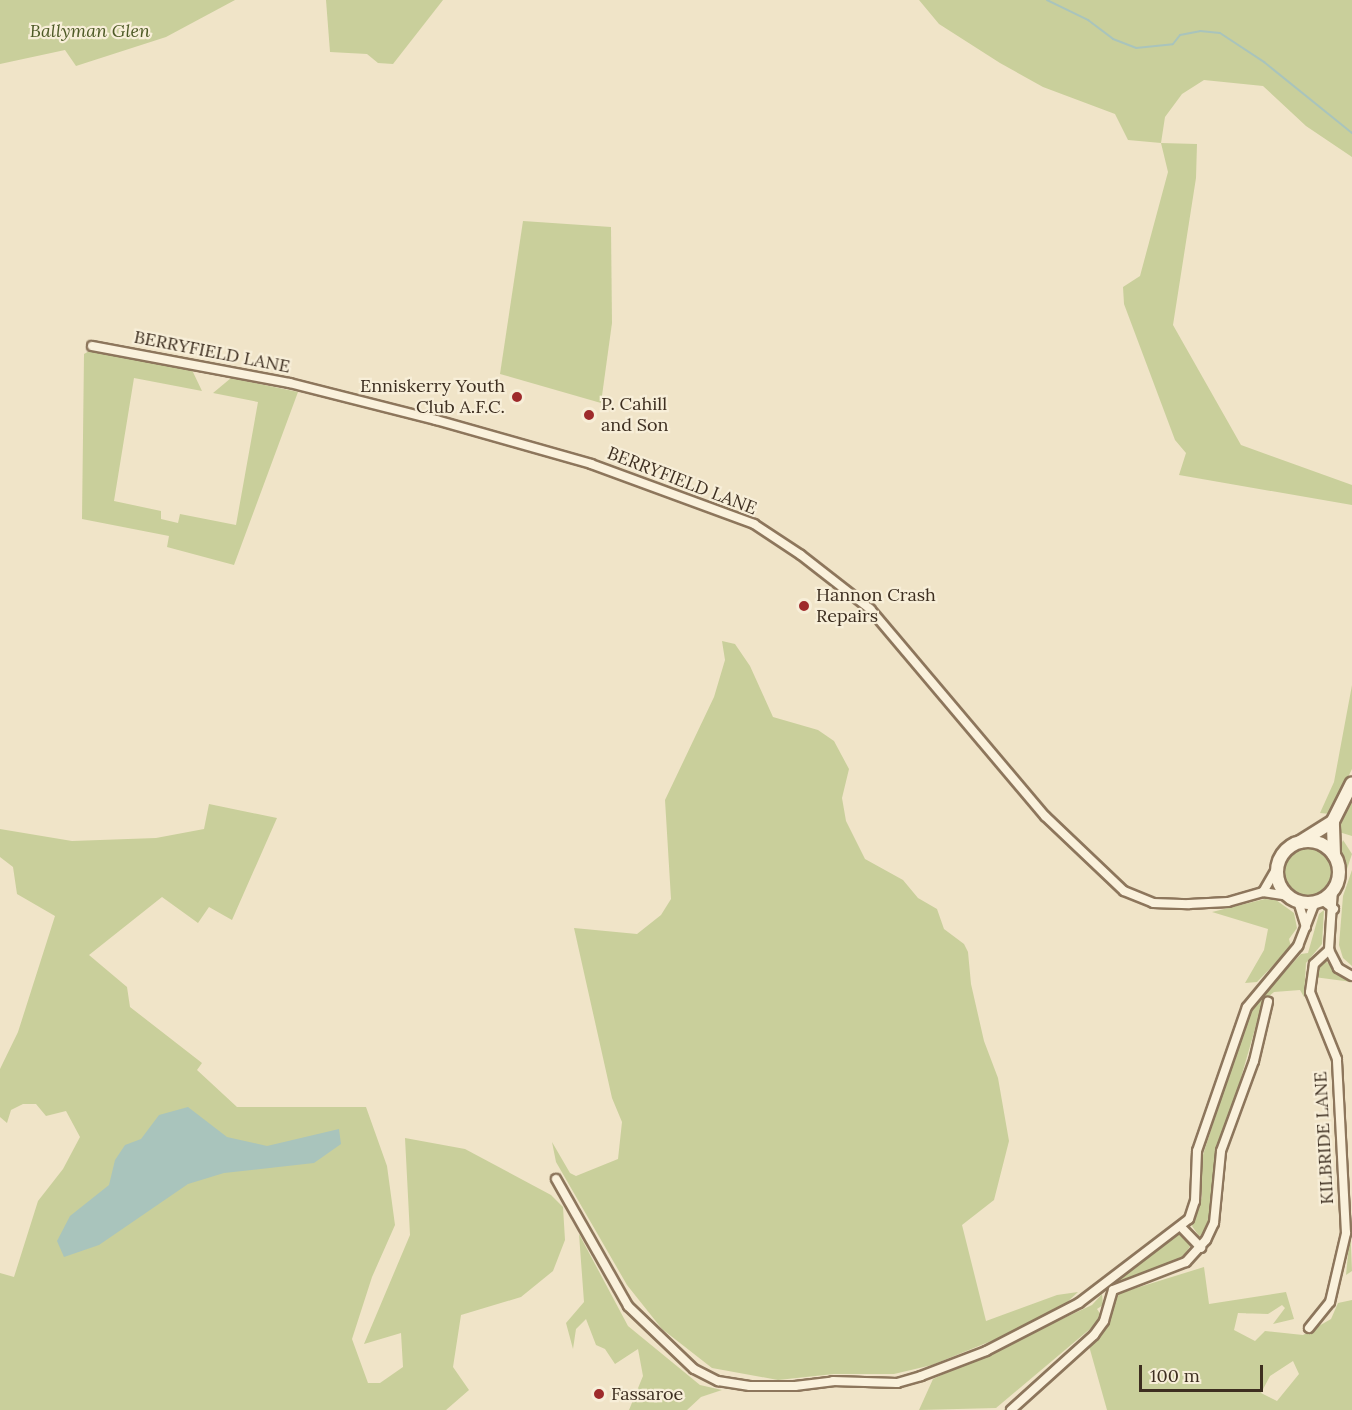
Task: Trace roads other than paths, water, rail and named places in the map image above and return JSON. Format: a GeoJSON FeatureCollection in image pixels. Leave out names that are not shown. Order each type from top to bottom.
{"type":"FeatureCollection","features":[{"type":"Feature","properties":{"kind":"street","name":"BERRYFIELD LANE"},"geometry":{"type":"LineString","coordinates":[[92,345],[290,383],[436,420],[591,464],[754,524],[801,555],[870,609],[1045,816],[1124,891],[1153,903],[1228,902],[1263,892],[1293,899]]}},
{"type":"Feature","properties":{"kind":"street"},"geometry":{"type":"LineString","coordinates":[[1352,783],[1334,821],[1334,855],[1339,872],[1334,889],[1329,950],[1338,968],[1352,976]]}},
{"type":"Feature","properties":{"kind":"street"},"geometry":{"type":"LineString","coordinates":[[1263,892],[1284,852],[1334,821]]}},
{"type":"Feature","properties":{"kind":"street"},"geometry":{"type":"LineString","coordinates":[[1299,843],[1318,843],[1334,855]]}},
{"type":"Feature","properties":{"kind":"street"},"geometry":{"type":"LineString","coordinates":[[1277,868],[1277,878],[1293,899],[1306,927]]}},
{"type":"Feature","properties":{"kind":"street"},"geometry":{"type":"LineString","coordinates":[[556,1179],[628,1306],[694,1369],[718,1381],[750,1386],[795,1386],[833,1381],[897,1383],[921,1376],[986,1351],[1079,1303],[1117,1271],[1181,1227],[1193,1211],[1197,1151],[1247,1007],[1298,946],[1319,901],[1334,889]]}},
{"type":"Feature","properties":{"kind":"street"},"geometry":{"type":"LineString","coordinates":[[1293,899],[1319,901],[1334,909]]}},
{"type":"Feature","properties":{"kind":"street","name":"KILBRIDE LANE"},"geometry":{"type":"LineString","coordinates":[[1309,1328],[1331,1299],[1346,1233],[1337,1059],[1310,992],[1314,964],[1329,950]]}},
{"type":"Feature","properties":{"kind":"street"},"geometry":{"type":"LineString","coordinates":[[1011,1410],[1094,1335],[1104,1321],[1113,1290],[1186,1262],[1202,1248],[1214,1223],[1221,1151],[1254,1061],[1268,1002]]}},
{"type":"Feature","properties":{"kind":"street"},"geometry":{"type":"LineString","coordinates":[[1181,1227],[1202,1248]]}},
{"type":"Feature","properties":{"kind":"water"},"geometry":{"type":"Polygon","coordinates":[[[188,1107],[227,1137],[267,1146],[339,1129],[341,1144],[314,1163],[224,1173],[188,1184],[99,1245],[64,1257],[57,1241],[70,1216],[109,1185],[115,1160],[125,1145],[141,1139],[159,1115],[188,1107]]]}},
{"type":"Feature","properties":{"kind":"waterway"},"geometry":{"type":"LineString","coordinates":[[1047,0],[1088,20],[1113,39],[1136,48],[1173,44],[1180,35],[1200,31],[1220,33],[1264,62],[1352,133]]}},
{"type":"Feature","properties":{"kind":"place","name":"Enniskerry Youth Club A.F.C."},"geometry":{"type":"Point","coordinates":[517,397]}},
{"type":"Feature","properties":{"kind":"place","name":"P. Cahill and Son"},"geometry":{"type":"Point","coordinates":[589,415]}},
{"type":"Feature","properties":{"kind":"place","name":"Hannon Crash Repairs"},"geometry":{"type":"Point","coordinates":[804,606]}},
{"type":"Feature","properties":{"kind":"place","name":"Fassaroe"},"geometry":{"type":"Point","coordinates":[599,1394]}},
{"type":"Feature","properties":{"kind":"park label","name":"Ballyman Glen"},"geometry":{"type":"Point","coordinates":[90,31]}}]}
